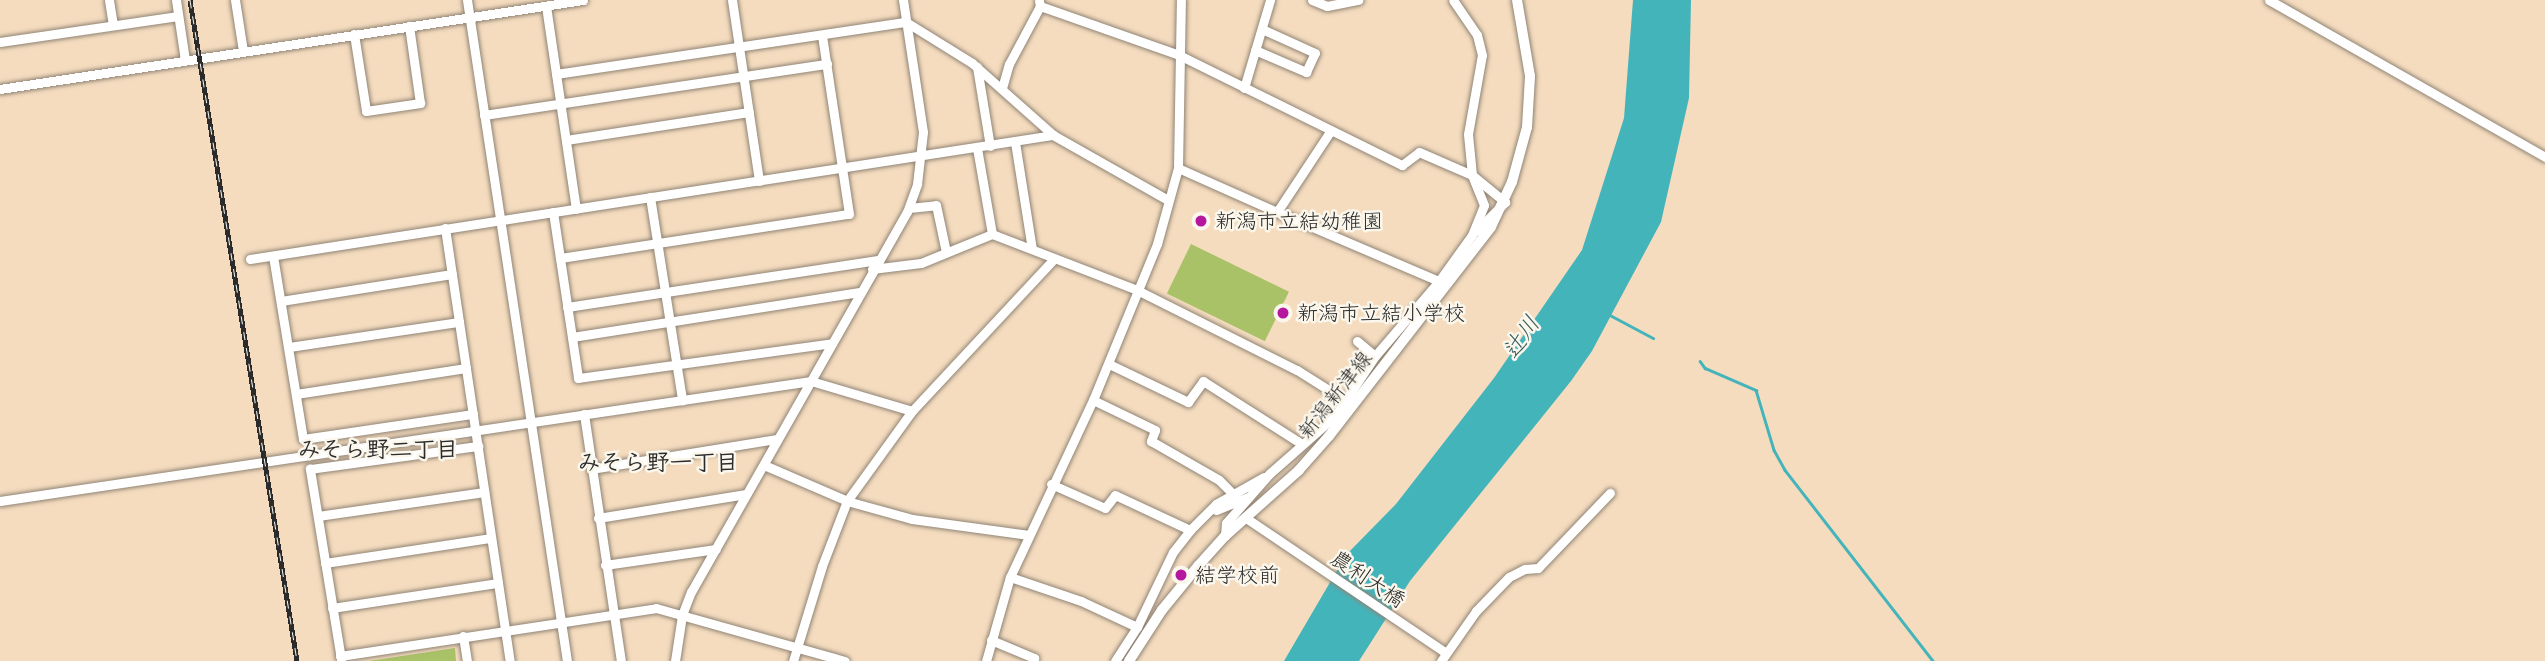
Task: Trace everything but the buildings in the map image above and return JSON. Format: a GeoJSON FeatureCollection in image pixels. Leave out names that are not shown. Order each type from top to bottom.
{"type":"FeatureCollection","features":[{"type":"Feature","properties":{"kind":"main road","name":"新潟新津線"},"geometry":{"type":"LineString","coordinates":[[1129,661],[1162,610],[1225,536],[1299,470],[1329,436],[1379,360],[1478,246],[1505,202],[1524,139],[1530,103],[1529,64],[1517,0]]}},
{"type":"Feature","properties":{"kind":"street"},"geometry":{"type":"LineString","coordinates":[[109,0],[113,25]]}},
{"type":"Feature","properties":{"kind":"street"},"geometry":{"type":"LineString","coordinates":[[176,0],[185,60]]}},
{"type":"Feature","properties":{"kind":"street"},"geometry":{"type":"LineString","coordinates":[[235,0],[243,51]]}},
{"type":"Feature","properties":{"kind":"street"},"geometry":{"type":"LineString","coordinates":[[467,0],[567,661]]}},
{"type":"Feature","properties":{"kind":"street"},"geometry":{"type":"LineString","coordinates":[[0,89],[583,0]]}},
{"type":"Feature","properties":{"kind":"street"},"geometry":{"type":"LineString","coordinates":[[732,0],[759,181]]}},
{"type":"Feature","properties":{"kind":"street"},"geometry":{"type":"LineString","coordinates":[[675,661],[682,615],[716,549],[872,269],[909,208],[923,157],[923,132],[903,0]]}},
{"type":"Feature","properties":{"kind":"street"},"geometry":{"type":"LineString","coordinates":[[986,661],[1010,577],[1109,364],[1157,244],[1178,168],[1181,0]]}},
{"type":"Feature","properties":{"kind":"street"},"geometry":{"type":"LineString","coordinates":[[1244,88],[1270,0]]}},
{"type":"Feature","properties":{"kind":"street"},"geometry":{"type":"LineString","coordinates":[[1312,0],[1327,6],[1358,0]]}},
{"type":"Feature","properties":{"kind":"street"},"geometry":{"type":"LineString","coordinates":[[1453,0],[1477,35],[1482,55],[1468,134],[1472,174],[1484,205],[1472,235]]}},
{"type":"Feature","properties":{"kind":"street"},"geometry":{"type":"LineString","coordinates":[[2269,0],[2545,157]]}},
{"type":"Feature","properties":{"kind":"street"},"geometry":{"type":"LineString","coordinates":[[1002,88],[1009,64],[1040,3],[1179,55],[1402,164],[1419,152],[1472,174],[1505,202],[1472,235],[1335,416],[1269,474],[1226,523],[1225,536]]}},
{"type":"Feature","properties":{"kind":"street"},"geometry":{"type":"LineString","coordinates":[[546,6],[576,209]]}},
{"type":"Feature","properties":{"kind":"street"},"geometry":{"type":"LineString","coordinates":[[0,42],[178,16]]}},
{"type":"Feature","properties":{"kind":"street"},"geometry":{"type":"LineString","coordinates":[[556,74],[906,22],[977,68],[1054,135],[1168,200]]}},
{"type":"Feature","properties":{"kind":"street"},"geometry":{"type":"LineString","coordinates":[[354,34],[366,111],[420,103],[409,26]]}},
{"type":"Feature","properties":{"kind":"street"},"geometry":{"type":"LineString","coordinates":[[1255,50],[1306,72],[1315,53],[1262,29]]}},
{"type":"Feature","properties":{"kind":"street"},"geometry":{"type":"LineString","coordinates":[[560,258],[849,214],[822,35]]}},
{"type":"Feature","properties":{"kind":"street"},"geometry":{"type":"LineString","coordinates":[[484,115],[827,64]]}},
{"type":"Feature","properties":{"kind":"street"},"geometry":{"type":"LineString","coordinates":[[977,68],[990,146]]}},
{"type":"Feature","properties":{"kind":"street"},"geometry":{"type":"LineString","coordinates":[[566,140],[749,113]]}},
{"type":"Feature","properties":{"kind":"street"},"geometry":{"type":"LineString","coordinates":[[1277,212],[1331,130]]}},
{"type":"Feature","properties":{"kind":"street"},"geometry":{"type":"LineString","coordinates":[[250,259],[1054,135]]}},
{"type":"Feature","properties":{"kind":"street"},"geometry":{"type":"LineString","coordinates":[[1015,142],[1032,249]]}},
{"type":"Feature","properties":{"kind":"street"},"geometry":{"type":"LineString","coordinates":[[977,148],[992,234]]}},
{"type":"Feature","properties":{"kind":"street"},"geometry":{"type":"LineString","coordinates":[[1178,168],[1439,281]]}},
{"type":"Feature","properties":{"kind":"street"},"geometry":{"type":"LineString","coordinates":[[650,197],[682,400]]}},
{"type":"Feature","properties":{"kind":"street"},"geometry":{"type":"LineString","coordinates":[[909,208],[936,205],[946,252]]}},
{"type":"Feature","properties":{"kind":"street"},"geometry":{"type":"LineString","coordinates":[[553,212],[578,378],[832,343]]}},
{"type":"Feature","properties":{"kind":"street"},"geometry":{"type":"LineString","coordinates":[[445,228],[510,661]]}},
{"type":"Feature","properties":{"kind":"street"},"geometry":{"type":"LineString","coordinates":[[872,269],[921,263],[992,234],[1053,260],[1137,290],[1297,370],[1346,401]]}},
{"type":"Feature","properties":{"kind":"street"},"geometry":{"type":"LineString","coordinates":[[273,256],[303,439],[473,414]]}},
{"type":"Feature","properties":{"kind":"street"},"geometry":{"type":"LineString","coordinates":[[567,307],[879,260]]}},
{"type":"Feature","properties":{"kind":"street"},"geometry":{"type":"LineString","coordinates":[[793,661],[822,566],[847,501],[912,411],[1053,260]]}},
{"type":"Feature","properties":{"kind":"street"},"geometry":{"type":"LineString","coordinates":[[281,301],[452,274]]}},
{"type":"Feature","properties":{"kind":"street"},"geometry":{"type":"LineString","coordinates":[[572,337],[859,292]]}},
{"type":"Feature","properties":{"kind":"street"},"geometry":{"type":"LineString","coordinates":[[289,347],[459,322]]}},
{"type":"Feature","properties":{"kind":"street"},"geometry":{"type":"LineString","coordinates":[[1357,341],[1379,360]]}},
{"type":"Feature","properties":{"kind":"street"},"geometry":{"type":"LineString","coordinates":[[1109,364],[1188,402],[1203,381],[1302,444]]}},
{"type":"Feature","properties":{"kind":"street"},"geometry":{"type":"LineString","coordinates":[[296,394],[466,368]]}},
{"type":"Feature","properties":{"kind":"street"},"geometry":{"type":"LineString","coordinates":[[0,501],[811,381],[912,411]]}},
{"type":"Feature","properties":{"kind":"street"},"geometry":{"type":"LineString","coordinates":[[1093,400],[1155,430],[1151,441],[1219,480],[1234,495]]}},
{"type":"Feature","properties":{"kind":"street"},"geometry":{"type":"LineString","coordinates":[[584,414],[621,661]]}},
{"type":"Feature","properties":{"kind":"street"},"geometry":{"type":"LineString","coordinates":[[1329,436],[1335,416]]}},
{"type":"Feature","properties":{"kind":"street"},"geometry":{"type":"LineString","coordinates":[[592,469],[776,439]]}},
{"type":"Feature","properties":{"kind":"street"},"geometry":{"type":"LineString","coordinates":[[478,446],[310,469],[340,658],[612,612],[656,608],[797,645],[845,661]]}},
{"type":"Feature","properties":{"kind":"street"},"geometry":{"type":"LineString","coordinates":[[764,465],[847,501],[912,519],[1029,535]]}},
{"type":"Feature","properties":{"kind":"street"},"geometry":{"type":"LineString","coordinates":[[1115,661],[1137,627],[1173,552],[1201,516],[1269,474]]}},
{"type":"Feature","properties":{"kind":"street"},"geometry":{"type":"LineString","coordinates":[[1051,484],[1105,508],[1115,495],[1190,530]]}},
{"type":"Feature","properties":{"kind":"street"},"geometry":{"type":"LineString","coordinates":[[318,516],[484,492]]}},
{"type":"Feature","properties":{"kind":"street"},"geometry":{"type":"LineString","coordinates":[[598,518],[746,494]]}},
{"type":"Feature","properties":{"kind":"street"},"geometry":{"type":"LineString","coordinates":[[1201,516],[1253,494]]}},
{"type":"Feature","properties":{"kind":"street"},"geometry":{"type":"LineString","coordinates":[[1443,657],[1476,611],[1509,577],[1525,569],[1538,568],[1610,494]]}},
{"type":"Feature","properties":{"kind":"street","name":"農利大橋"},"geometry":{"type":"LineString","coordinates":[[1246,518],[1437,647],[1443,657]]}},
{"type":"Feature","properties":{"kind":"street"},"geometry":{"type":"LineString","coordinates":[[325,564],[491,538]]}},
{"type":"Feature","properties":{"kind":"street"},"geometry":{"type":"LineString","coordinates":[[605,565],[716,549]]}},
{"type":"Feature","properties":{"kind":"street"},"geometry":{"type":"LineString","coordinates":[[1010,577],[1081,601],[1137,627]]}},
{"type":"Feature","properties":{"kind":"street"},"geometry":{"type":"LineString","coordinates":[[332,608],[498,583]]}},
{"type":"Feature","properties":{"kind":"street"},"geometry":{"type":"LineString","coordinates":[[463,636],[467,661]]}},
{"type":"Feature","properties":{"kind":"street"},"geometry":{"type":"LineString","coordinates":[[991,640],[1034,658],[1033,661]]}},
{"type":"Feature","properties":{"kind":"green space"},"geometry":{"type":"Polygon","coordinates":[[[1191,244],[1289,292],[1265,341],[1167,293],[1191,244]]]}},
{"type":"Feature","properties":{"kind":"green space"},"geometry":{"type":"Polygon","coordinates":[[[455,648],[456,661],[369,661],[455,648]]]}},
{"type":"Feature","properties":{"kind":"water"},"geometry":{"type":"Polygon","coordinates":[[[1633,0],[1691,0],[1689,98],[1661,222],[1592,351],[1571,381],[1410,581],[1359,661],[1284,661],[1346,555],[1396,504],[1494,378],[1582,250],[1624,118],[1633,0]]]}},
{"type":"Feature","properties":{"kind":"waterway"},"geometry":{"type":"LineString","coordinates":[[1610,315],[1653,338]]}},
{"type":"Feature","properties":{"kind":"waterway"},"geometry":{"type":"LineString","coordinates":[[1700,361],[1705,368],[1756,390],[1774,450],[1785,470],[1933,661]]}},
{"type":"Feature","properties":{"kind":"railway"},"geometry":{"type":"LineString","coordinates":[[190,0],[297,661]]}},
{"type":"Feature","properties":{"kind":"place","name":"新潟市立結幼稚園"},"geometry":{"type":"Point","coordinates":[1201,221]}},
{"type":"Feature","properties":{"kind":"place","name":"新潟市立結小学校"},"geometry":{"type":"Point","coordinates":[1283,313]}},
{"type":"Feature","properties":{"kind":"place","name":"結学校前"},"geometry":{"type":"Point","coordinates":[1181,575]}},
{"type":"Feature","properties":{"kind":"district","name":"みそら野二丁目"},"geometry":{"type":"Point","coordinates":[378,449]}},
{"type":"Feature","properties":{"kind":"district","name":"みそら野一丁目"},"geometry":{"type":"Point","coordinates":[658,462]}},
{"type":"Feature","properties":{"kind":"water label","name":"辻川"},"geometry":{"type":"Point","coordinates":[1521,337]}}]}
